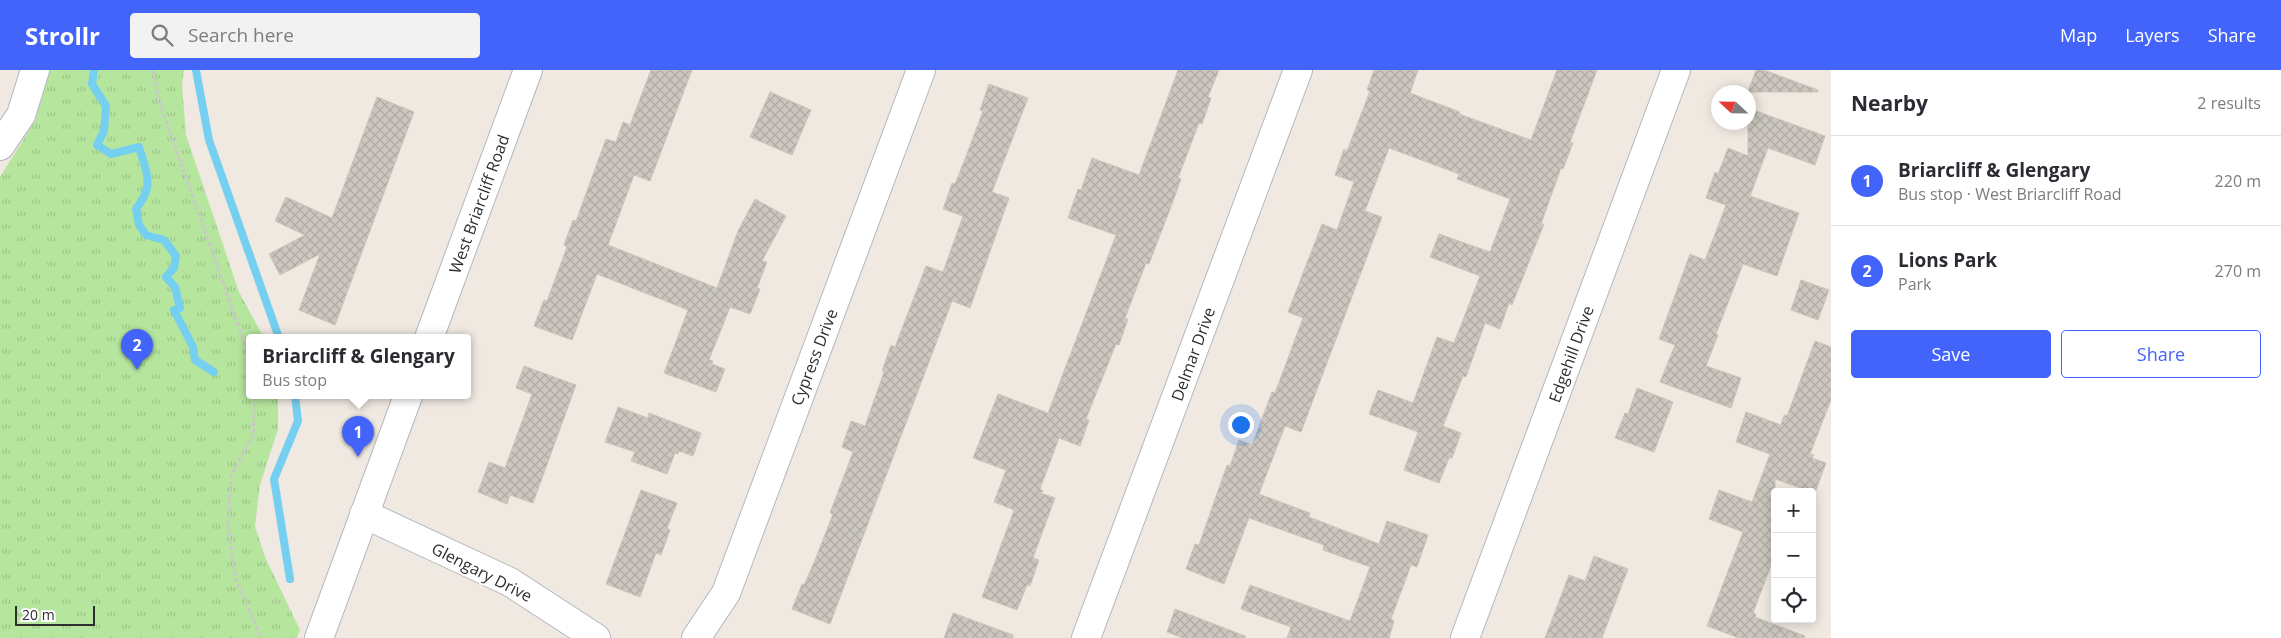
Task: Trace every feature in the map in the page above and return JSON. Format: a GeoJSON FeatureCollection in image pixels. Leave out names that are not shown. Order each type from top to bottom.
{"type":"FeatureCollection","features":[{"type":"Feature","properties":{"kind":"street"},"geometry":{"type":"LineString","coordinates":[[0,146],[21,115],[35,70]]}},
{"type":"Feature","properties":{"kind":"street","name":"West Briarcliff Road"},"geometry":{"type":"LineString","coordinates":[[430,334],[528,70]]}},
{"type":"Feature","properties":{"kind":"street","name":"Cypress Drive"},"geometry":{"type":"LineString","coordinates":[[696,638],[726,593],[921,70]]}},
{"type":"Feature","properties":{"kind":"street","name":"Delmar Drive"},"geometry":{"type":"LineString","coordinates":[[1086,638],[1298,70]]}},
{"type":"Feature","properties":{"kind":"street","name":"Edgehill Drive"},"geometry":{"type":"LineString","coordinates":[[1465,638],[1676,70]]}},
{"type":"Feature","properties":{"kind":"street"},"geometry":{"type":"LineString","coordinates":[[319,638],[407,399]]}},
{"type":"Feature","properties":{"kind":"street","name":"Glengary Drive"},"geometry":{"type":"LineString","coordinates":[[364,514],[510,582],[596,638]]}},
{"type":"Feature","properties":{"kind":"path"},"geometry":{"type":"LineString","coordinates":[[153,70],[159,101],[246,348]]}},
{"type":"Feature","properties":{"kind":"path"},"geometry":{"type":"LineString","coordinates":[[255,399],[253,436],[232,475],[228,526],[236,579],[261,638]]}},
{"type":"Feature","properties":{"kind":"green space"},"geometry":{"type":"Polygon","coordinates":[[[50,70],[184,70],[182,85],[186,135],[239,292],[262,334],[246,334],[246,399],[278,399],[278,429],[260,485],[255,526],[265,557],[300,630],[297,638],[0,638],[0,177],[35,121],[50,70]]]}},
{"type":"Feature","properties":{"kind":"building"},"geometry":{"type":"Polygon","coordinates":[[[651,70],[692,70],[650,181],[634,175],[608,245],[717,288],[738,231],[755,199],[786,216],[762,261],[767,262],[757,288],[760,289],[750,314],[730,307],[709,360],[713,361],[712,364],[725,369],[716,392],[664,373],[688,310],[597,274],[572,340],[534,326],[544,300],[547,301],[567,247],[564,245],[573,220],[576,221],[606,139],[616,142],[623,122],[630,125],[651,70]]]}},
{"type":"Feature","properties":{"kind":"building"},"geometry":{"type":"Polygon","coordinates":[[[1178,70],[1219,70],[1208,97],[1211,98],[1202,124],[1199,123],[1178,178],[1181,179],[1175,196],[1149,264],[1146,263],[1125,318],[1128,319],[1119,345],[1116,344],[1086,419],[1089,420],[1080,446],[1059,438],[1040,489],[1043,491],[1041,493],[1055,498],[1033,558],[1039,560],[1030,586],[1027,585],[1017,610],[982,597],[1014,510],[994,502],[1006,470],[973,458],[998,394],[1048,413],[1116,235],[1068,218],[1078,189],[1081,190],[1092,158],[1139,175],[1178,70]]]}},
{"type":"Feature","properties":{"kind":"building"},"geometry":{"type":"Polygon","coordinates":[[[1374,70],[1418,70],[1410,93],[1460,112],[1459,114],[1531,140],[1557,70],[1597,70],[1570,142],[1573,143],[1563,169],[1561,168],[1541,224],[1544,224],[1512,305],[1509,303],[1500,329],[1485,323],[1466,377],[1463,376],[1443,426],[1461,433],[1452,458],[1449,458],[1439,483],[1404,470],[1418,432],[1369,414],[1378,390],[1413,403],[1437,337],[1454,343],[1480,276],[1430,257],[1439,234],[1490,252],[1510,199],[1457,179],[1459,174],[1389,148],[1365,211],[1382,217],[1301,432],[1285,426],[1259,494],[1310,513],[1309,517],[1379,544],[1387,521],[1428,535],[1417,567],[1411,565],[1391,619],[1394,621],[1389,638],[1287,638],[1291,627],[1241,609],[1250,585],[1350,621],[1370,567],[1323,550],[1324,545],[1249,518],[1224,584],[1186,569],[1195,544],[1199,545],[1227,465],[1230,466],[1239,440],[1252,445],[1272,392],[1275,393],[1303,318],[1288,312],[1322,224],[1337,230],[1354,182],[1335,175],[1344,149],[1347,151],[1370,91],[1367,90],[1374,70]]]}},
{"type":"Feature","properties":{"kind":"building"},"geometry":{"type":"Polygon","coordinates":[[[1756,70],[1764,70],[1818,90],[1818,92],[1756,92],[1756,85],[1751,85],[1756,70]]]}},
{"type":"Feature","properties":{"kind":"building"},"geometry":{"type":"Polygon","coordinates":[[[989,84],[1028,98],[992,192],[1009,198],[970,308],[952,301],[830,624],[792,609],[802,584],[804,585],[815,560],[833,514],[830,513],[853,452],[842,447],[851,421],[865,426],[884,372],[882,371],[891,345],[895,347],[926,266],[943,272],[963,216],[943,209],[952,183],[955,184],[983,111],[980,110],[989,84]]]}},
{"type":"Feature","properties":{"kind":"building"},"geometry":{"type":"Polygon","coordinates":[[[770,92],[811,110],[792,155],[750,137],[770,92]]]}},
{"type":"Feature","properties":{"kind":"building"},"geometry":{"type":"Polygon","coordinates":[[[377,97],[414,112],[335,325],[299,310],[320,254],[280,275],[269,254],[305,235],[275,221],[286,197],[332,218],[377,97]]]}},
{"type":"Feature","properties":{"kind":"building"},"geometry":{"type":"Polygon","coordinates":[[[1756,111],[1825,136],[1815,165],[1768,148],[1750,196],[1799,213],[1777,276],[1743,264],[1716,334],[1718,335],[1706,366],[1741,378],[1731,408],[1660,382],[1675,345],[1659,339],[1690,254],[1705,260],[1726,205],[1706,198],[1715,172],[1718,174],[1728,148],[1748,156],[1748,130],[1756,130],[1756,111]]]}},
{"type":"Feature","properties":{"kind":"building"},"geometry":{"type":"Polygon","coordinates":[[[1801,280],[1829,290],[1818,320],[1791,310],[1801,280]]]}},
{"type":"Feature","properties":{"kind":"building"},"geometry":{"type":"Polygon","coordinates":[[[1815,341],[1831,347],[1831,400],[1810,454],[1814,455],[1812,458],[1826,463],[1816,490],[1816,488],[1801,488],[1775,479],[1775,488],[1771,488],[1771,566],[1753,613],[1756,614],[1755,617],[1805,636],[1804,638],[1739,638],[1707,626],[1743,532],[1709,519],[1719,490],[1752,502],[1770,454],[1736,442],[1746,412],[1781,425],[1784,415],[1787,416],[1815,341]]]}},
{"type":"Feature","properties":{"kind":"building"},"geometry":{"type":"Polygon","coordinates":[[[524,366],[576,385],[533,503],[510,495],[507,504],[478,492],[489,462],[505,468],[532,394],[516,388],[524,366]]]}},
{"type":"Feature","properties":{"kind":"building"},"geometry":{"type":"Polygon","coordinates":[[[1637,388],[1673,402],[1654,452],[1615,438],[1625,413],[1628,414],[1637,388]]]}},
{"type":"Feature","properties":{"kind":"building"},"geometry":{"type":"Polygon","coordinates":[[[618,407],[648,418],[649,413],[701,433],[693,456],[679,451],[678,454],[675,453],[667,474],[631,461],[635,452],[605,442],[618,407]]]}},
{"type":"Feature","properties":{"kind":"building"},"geometry":{"type":"Polygon","coordinates":[[[641,490],[677,503],[667,528],[670,530],[661,555],[656,553],[640,597],[606,584],[641,490]]]}},
{"type":"Feature","properties":{"kind":"building"},"geometry":{"type":"Polygon","coordinates":[[[1594,556],[1628,569],[1602,638],[1545,638],[1569,575],[1585,581],[1594,556]]]}},
{"type":"Feature","properties":{"kind":"building"},"geometry":{"type":"Polygon","coordinates":[[[1175,609],[1245,636],[1245,638],[1183,638],[1167,632],[1175,609]]]}},
{"type":"Feature","properties":{"kind":"building"},"geometry":{"type":"Polygon","coordinates":[[[953,613],[1013,635],[1013,638],[944,638],[953,613]]]}},
{"type":"Feature","properties":{"kind":"waterway"},"geometry":{"type":"LineString","coordinates":[[94,70],[92,84],[106,106],[104,131],[97,145],[111,154],[139,147],[148,179],[146,193],[136,209],[139,225],[146,235],[164,240],[176,256],[174,268],[166,277],[175,287],[180,308],[174,310],[193,347],[195,360],[214,372]]}},
{"type":"Feature","properties":{"kind":"waterway"},"geometry":{"type":"LineString","coordinates":[[196,70],[209,140],[278,334]]}},
{"type":"Feature","properties":{"kind":"waterway"},"geometry":{"type":"LineString","coordinates":[[290,579],[274,479],[298,421],[295,399]]}},
{"type":"Feature","properties":{"kind":"place","name":"Lions Park"},"geometry":{"type":"Point","coordinates":[137,370]}},
{"type":"Feature","properties":{"kind":"place","name":"Briarcliff & Glengary"},"geometry":{"type":"Point","coordinates":[358,457]}}]}
